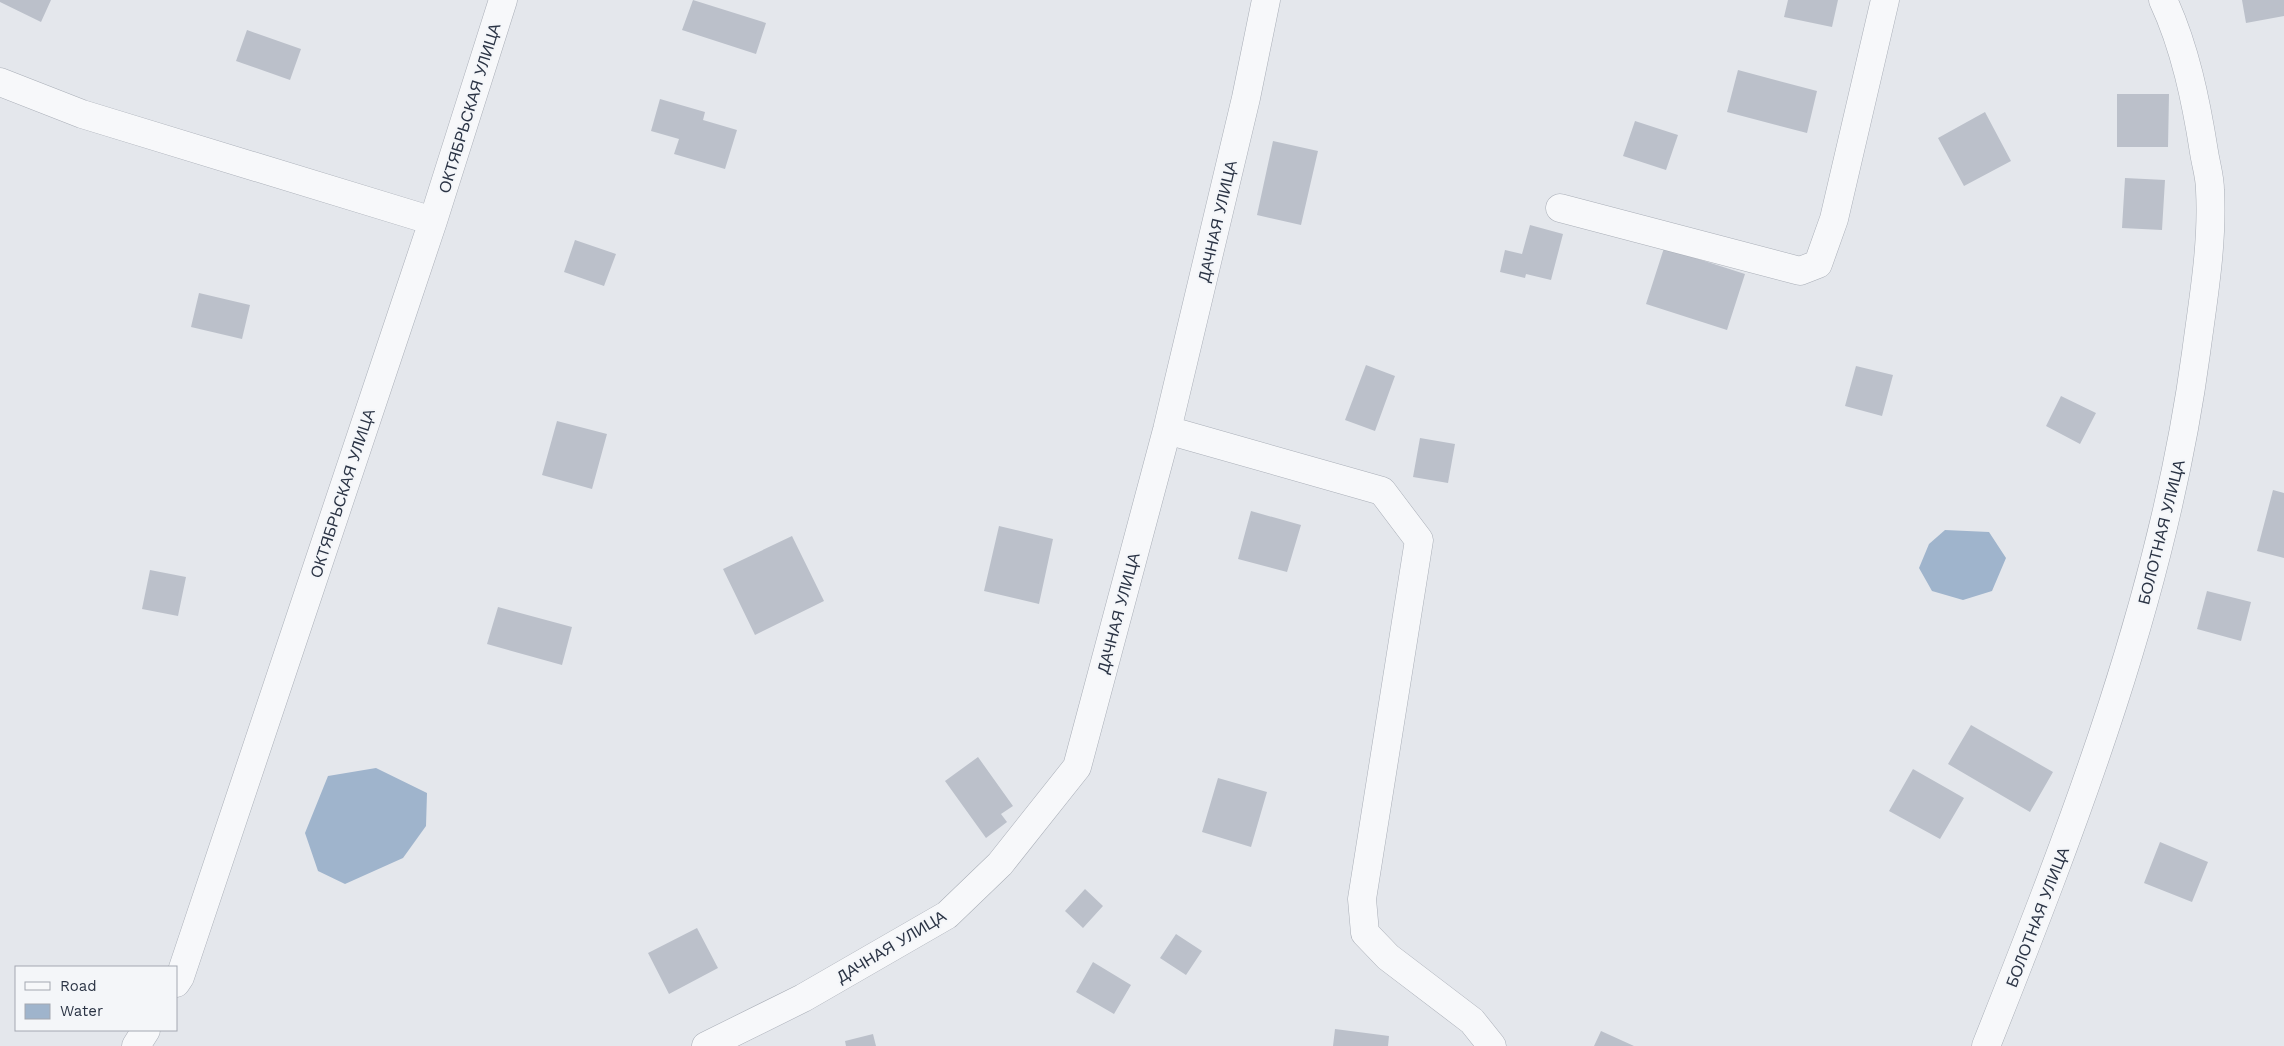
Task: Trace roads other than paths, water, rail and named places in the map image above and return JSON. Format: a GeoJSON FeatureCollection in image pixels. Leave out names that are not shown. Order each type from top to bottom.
{"type":"FeatureCollection","features":[{"type":"Feature","properties":{"kind":"street","name":"ОКТЯБРЬСКАЯ УЛИЦА"},"geometry":{"type":"LineString","coordinates":[[178,980],[184,968],[433,221],[503,0]]}},
{"type":"Feature","properties":{"kind":"street","name":"ДАЧНАЯ УЛИЦА"},"geometry":{"type":"LineString","coordinates":[[706,1046],[803,998],[946,915],[1000,864],[1077,767],[1167,430],[1246,98],[1266,0]]}},
{"type":"Feature","properties":{"kind":"street"},"geometry":{"type":"LineString","coordinates":[[1560,208],[1800,272],[1818,264],[1834,219],[1885,0]]}},
{"type":"Feature","properties":{"kind":"street","name":"БОЛОТНАЯ УЛИЦА"},"geometry":{"type":"LineString","coordinates":[[1986,1046],[2061,856],[2145,603],[2187,424],[2207,273],[2210,189],[2199,118],[2174,23],[2163,0]]}},
{"type":"Feature","properties":{"kind":"street"},"geometry":{"type":"LineString","coordinates":[[0,82],[82,114],[433,221]]}},
{"type":"Feature","properties":{"kind":"street"},"geometry":{"type":"LineString","coordinates":[[1167,430],[1382,491],[1419,540],[1362,899],[1365,933],[1388,957],[1472,1021],[1492,1046]]}},
{"type":"Feature","properties":{"kind":"street"},"geometry":{"type":"LineString","coordinates":[[136,1046],[145,1031]]}},
{"type":"Feature","properties":{"kind":"water"},"geometry":{"type":"Polygon","coordinates":[[[1945,530],[1989,532],[2006,558],[1992,591],[1963,600],[1932,591],[1919,568],[1929,544],[1945,530]]]}},
{"type":"Feature","properties":{"kind":"water"},"geometry":{"type":"Polygon","coordinates":[[[376,768],[427,793],[426,826],[403,858],[345,884],[318,871],[305,833],[328,776],[376,768]]]}}]}
